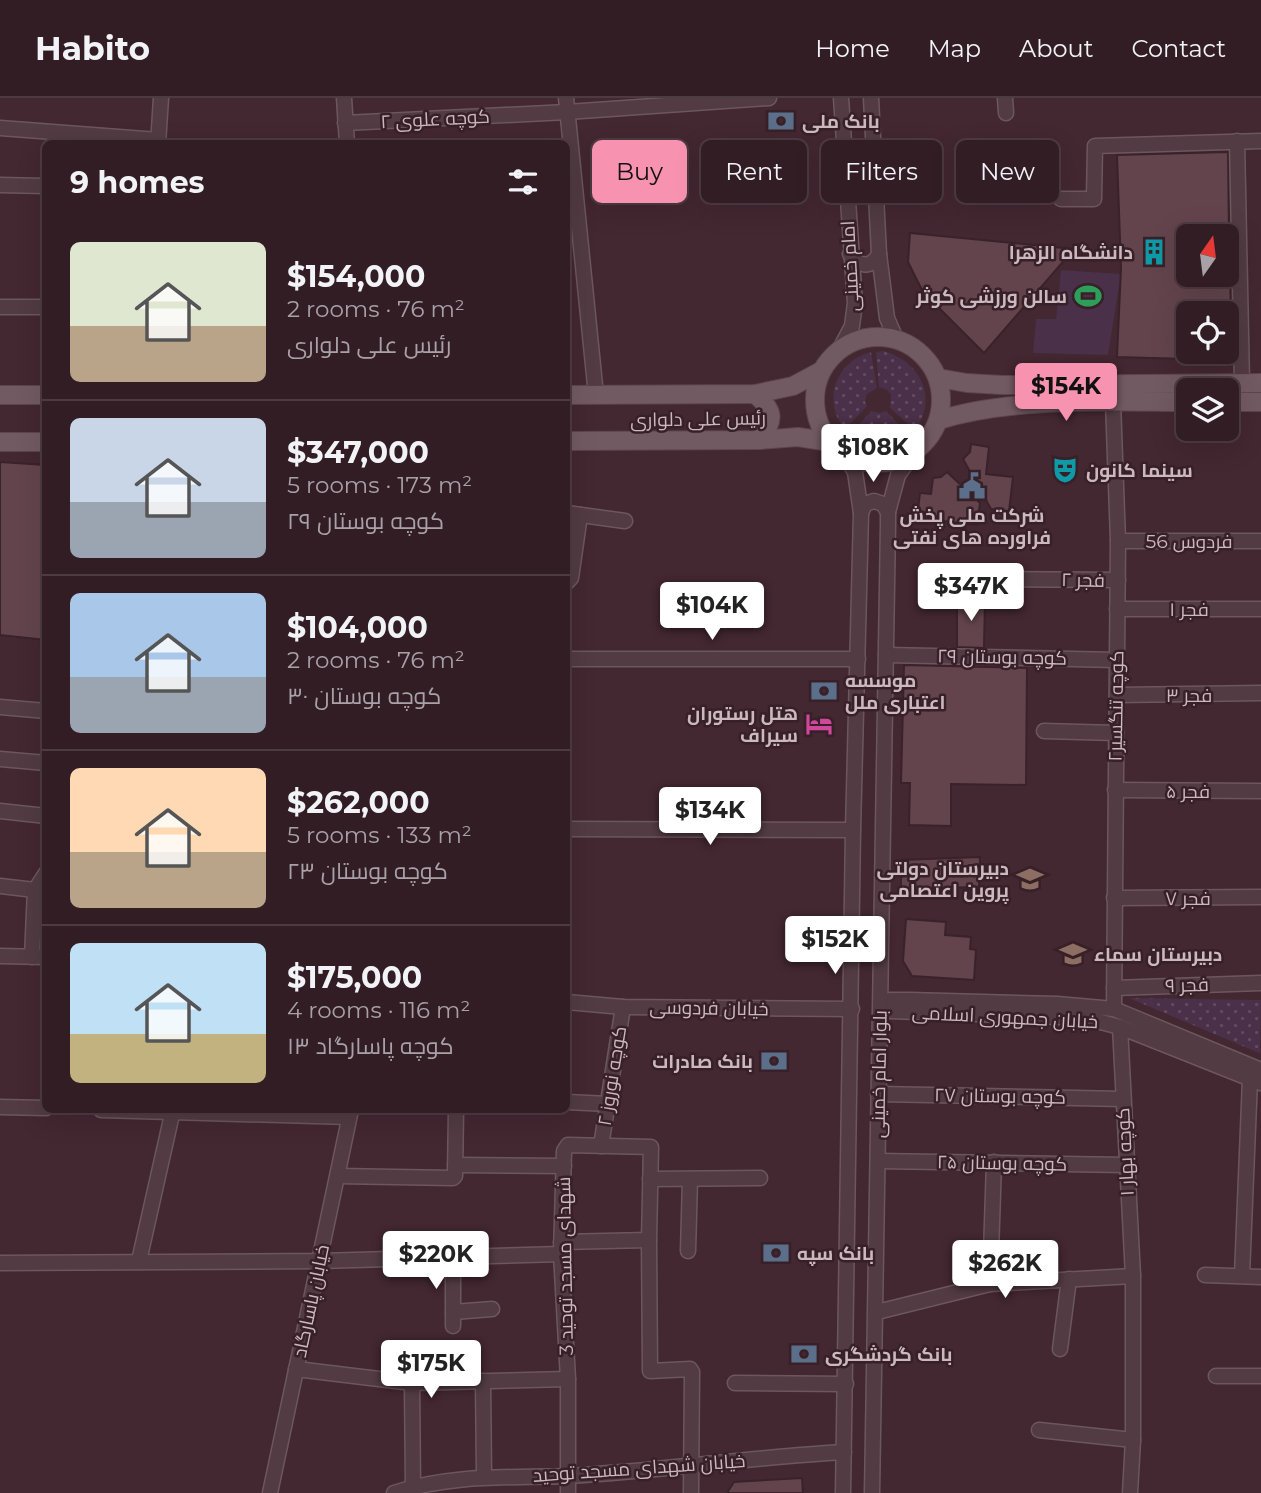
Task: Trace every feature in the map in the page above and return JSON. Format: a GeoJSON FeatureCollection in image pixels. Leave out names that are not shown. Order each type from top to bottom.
{"type":"FeatureCollection","features":[{"type":"Feature","properties":{"kind":"main road"},"geometry":{"type":"LineString","coordinates":[[877,336],[895,339],[913,346],[927,359],[938,378],[942,399],[939,420],[928,439],[915,452],[880,464],[861,461],[844,454],[830,442],[819,424],[814,403],[816,383],[828,360],[841,348],[858,339],[877,336]]}},
{"type":"Feature","properties":{"kind":"main road","name":"رئیس علی دلواری"},"geometry":{"type":"LineString","coordinates":[[570,395],[755,394],[793,386],[821,371]]}},
{"type":"Feature","properties":{"kind":"main road"},"geometry":{"type":"LineString","coordinates":[[938,378],[967,383],[1002,384],[1261,383]]}},
{"type":"Feature","properties":{"kind":"main road"},"geometry":{"type":"LineString","coordinates":[[999,406],[995,404],[993,393],[1002,384]]}},
{"type":"Feature","properties":{"kind":"main road"},"geometry":{"type":"LineString","coordinates":[[755,394],[768,405],[771,418],[768,430],[759,440]]}},
{"type":"Feature","properties":{"kind":"main road"},"geometry":{"type":"LineString","coordinates":[[0,395],[42,395]]}},
{"type":"Feature","properties":{"kind":"main road"},"geometry":{"type":"LineString","coordinates":[[939,420],[967,411],[999,406],[1176,402]]}},
{"type":"Feature","properties":{"kind":"main road"},"geometry":{"type":"LineString","coordinates":[[1239,402],[1261,402]]}},
{"type":"Feature","properties":{"kind":"main road","name":"رئیس علی دلواری"},"geometry":{"type":"LineString","coordinates":[[570,441],[759,440],[798,437],[830,442]]}},
{"type":"Feature","properties":{"kind":"main road"},"geometry":{"type":"LineString","coordinates":[[0,442],[42,442]]}},
{"type":"Feature","properties":{"kind":"street"},"geometry":{"type":"LineString","coordinates":[[158,140],[161,98]]}},
{"type":"Feature","properties":{"kind":"street"},"geometry":{"type":"LineString","coordinates":[[344,98],[346,140]]}},
{"type":"Feature","properties":{"kind":"street","name":"کوچه علوی ۲"},"geometry":{"type":"LineString","coordinates":[[345,123],[567,105],[769,98]]}},
{"type":"Feature","properties":{"kind":"street","name":"امام خمینی"},"geometry":{"type":"LineString","coordinates":[[841,98],[853,315],[852,326],[841,348]]}},
{"type":"Feature","properties":{"kind":"street","name":"امام خمینی"},"geometry":{"type":"LineString","coordinates":[[871,98],[879,254],[887,318],[895,339]]}},
{"type":"Feature","properties":{"kind":"street"},"geometry":{"type":"LineString","coordinates":[[567,105],[569,140]]}},
{"type":"Feature","properties":{"kind":"street"},"geometry":{"type":"LineString","coordinates":[[0,128],[135,140]]}},
{"type":"Feature","properties":{"kind":"street"},"geometry":{"type":"LineString","coordinates":[[1237,141],[1242,383]]}},
{"type":"Feature","properties":{"kind":"street"},"geometry":{"type":"LineString","coordinates":[[1061,199],[1094,199],[1095,146],[1261,141]]}},
{"type":"Feature","properties":{"kind":"street"},"geometry":{"type":"LineString","coordinates":[[570,166],[573,228],[596,395]]}},
{"type":"Feature","properties":{"kind":"street"},"geometry":{"type":"LineString","coordinates":[[0,184],[42,186]]}},
{"type":"Feature","properties":{"kind":"street"},"geometry":{"type":"LineString","coordinates":[[850,254],[862,265],[875,262],[879,254]]}},
{"type":"Feature","properties":{"kind":"street"},"geometry":{"type":"LineString","coordinates":[[0,307],[42,307]]}},
{"type":"Feature","properties":{"kind":"street","name":"کوچه تنگسیر۲"},"geometry":{"type":"LineString","coordinates":[[1113,402],[1118,541],[1114,1009]]}},
{"type":"Feature","properties":{"kind":"street","name":"بلوار امام خمینی"},"geometry":{"type":"LineString","coordinates":[[872,1493],[888,512],[898,475],[915,452]]}},
{"type":"Feature","properties":{"kind":"street","name":"بلوار امام خمینی"},"geometry":{"type":"LineString","coordinates":[[844,454],[855,472],[861,513],[853,830],[844,1493]]}},
{"type":"Feature","properties":{"kind":"street"},"geometry":{"type":"LineString","coordinates":[[861,513],[865,503],[874,501],[883,503],[888,512]]}},
{"type":"Feature","properties":{"kind":"street"},"geometry":{"type":"LineString","coordinates":[[570,578],[573,514],[625,521]]}},
{"type":"Feature","properties":{"kind":"street","name":"فردوس 56"},"geometry":{"type":"LineString","coordinates":[[1118,541],[1261,541]]}},
{"type":"Feature","properties":{"kind":"street","name":"فجر ۲"},"geometry":{"type":"LineString","coordinates":[[965,579],[1118,580]]}},
{"type":"Feature","properties":{"kind":"street","name":"فجر ۱"},"geometry":{"type":"LineString","coordinates":[[1117,609],[1261,609]]}},
{"type":"Feature","properties":{"kind":"street","name":"کوچه بوستان ۲۹"},"geometry":{"type":"LineString","coordinates":[[886,655],[1117,660]]}},
{"type":"Feature","properties":{"kind":"street"},"geometry":{"type":"LineString","coordinates":[[570,659],[858,659]]}},
{"type":"Feature","properties":{"kind":"street","name":"فجر ۳"},"geometry":{"type":"LineString","coordinates":[[1117,695],[1261,694]]}},
{"type":"Feature","properties":{"kind":"street"},"geometry":{"type":"LineString","coordinates":[[0,707],[42,711]]}},
{"type":"Feature","properties":{"kind":"street"},"geometry":{"type":"LineString","coordinates":[[1044,731],[1116,733]]}},
{"type":"Feature","properties":{"kind":"street"},"geometry":{"type":"LineString","coordinates":[[0,759],[42,763]]}},
{"type":"Feature","properties":{"kind":"street","name":"فجر ۵"},"geometry":{"type":"LineString","coordinates":[[1115,790],[1261,791]]}},
{"type":"Feature","properties":{"kind":"street"},"geometry":{"type":"LineString","coordinates":[[0,811],[42,816]]}},
{"type":"Feature","properties":{"kind":"street"},"geometry":{"type":"LineString","coordinates":[[570,829],[853,830]]}},
{"type":"Feature","properties":{"kind":"street"},"geometry":{"type":"LineString","coordinates":[[0,956],[39,957],[36,890],[42,880]]}},
{"type":"Feature","properties":{"kind":"street"},"geometry":{"type":"LineString","coordinates":[[0,886],[36,890]]}},
{"type":"Feature","properties":{"kind":"street","name":"فجر ۷"},"geometry":{"type":"LineString","coordinates":[[1114,898],[1261,897]]}},
{"type":"Feature","properties":{"kind":"street","name":"فجر ۹"},"geometry":{"type":"LineString","coordinates":[[1114,988],[1261,983]]}},
{"type":"Feature","properties":{"kind":"street","name":"خیابان جمهوری اسلامی"},"geometry":{"type":"LineString","coordinates":[[881,1004],[890,1000],[910,1005],[1093,1020],[1121,1027],[1258,1077]]}},
{"type":"Feature","properties":{"kind":"street","name":"خیابان فردوسی"},"geometry":{"type":"LineString","coordinates":[[570,1002],[623,1007],[852,1009]]}},
{"type":"Feature","properties":{"kind":"street","name":"خیابان جمهوری اسلامی"},"geometry":{"type":"LineString","coordinates":[[910,1005],[1057,1004],[1114,1009],[1258,1077]]}},
{"type":"Feature","properties":{"kind":"street","name":"کوچه نوروز ۲"},"geometry":{"type":"LineString","coordinates":[[601,1146],[623,1007]]}},
{"type":"Feature","properties":{"kind":"street","name":"کوچه بهار ۱"},"geometry":{"type":"LineString","coordinates":[[1121,1027],[1122,1099],[1133,1276],[1133,1440],[1130,1493]]}},
{"type":"Feature","properties":{"kind":"street"},"geometry":{"type":"LineString","coordinates":[[1241,1275],[1258,1077]]}},
{"type":"Feature","properties":{"kind":"street","name":"کوچه بوستان ۲۷"},"geometry":{"type":"LineString","coordinates":[[878,1094],[1122,1099]]}},
{"type":"Feature","properties":{"kind":"street"},"geometry":{"type":"LineString","coordinates":[[570,1102],[608,1104]]}},
{"type":"Feature","properties":{"kind":"street"},"geometry":{"type":"LineString","coordinates":[[0,1107],[42,1108]]}},
{"type":"Feature","properties":{"kind":"street"},"geometry":{"type":"LineString","coordinates":[[139,1261],[172,1113]]}},
{"type":"Feature","properties":{"kind":"street","name":"خیابان پاسارگاد"},"geometry":{"type":"LineString","coordinates":[[270,1493],[350,1113]]}},
{"type":"Feature","properties":{"kind":"street"},"geometry":{"type":"LineString","coordinates":[[338,1176],[453,1178],[456,1113]]}},
{"type":"Feature","properties":{"kind":"street","name":"شهدای مسجد توحید 3"},"geometry":{"type":"LineString","coordinates":[[568,1493],[568,1380],[561,1248],[564,1148],[568,1145],[601,1146]]}},
{"type":"Feature","properties":{"kind":"street"},"geometry":{"type":"LineString","coordinates":[[601,1146],[651,1147],[650,1371],[690,1369],[692,1372],[691,1493]]}},
{"type":"Feature","properties":{"kind":"street","name":"کوچه بوستان ۲۵"},"geometry":{"type":"LineString","coordinates":[[878,1161],[1126,1165]]}},
{"type":"Feature","properties":{"kind":"street"},"geometry":{"type":"LineString","coordinates":[[990,1284],[994,1163]]}},
{"type":"Feature","properties":{"kind":"street"},"geometry":{"type":"LineString","coordinates":[[455,1165],[564,1166]]}},
{"type":"Feature","properties":{"kind":"street"},"geometry":{"type":"LineString","coordinates":[[650,1179],[760,1178]]}},
{"type":"Feature","properties":{"kind":"street"},"geometry":{"type":"LineString","coordinates":[[688,1251],[690,1179]]}},
{"type":"Feature","properties":{"kind":"street"},"geometry":{"type":"LineString","coordinates":[[0,1263],[320,1261],[453,1256],[649,1240]]}},
{"type":"Feature","properties":{"kind":"street"},"geometry":{"type":"LineString","coordinates":[[453,1256],[453,1319],[492,1309]]}},
{"type":"Feature","properties":{"kind":"street"},"geometry":{"type":"LineString","coordinates":[[1205,1275],[1261,1277]]}},
{"type":"Feature","properties":{"kind":"street"},"geometry":{"type":"LineString","coordinates":[[877,1312],[990,1284],[1133,1276]]}},
{"type":"Feature","properties":{"kind":"street"},"geometry":{"type":"LineString","coordinates":[[1060,1349],[1069,1279]]}},
{"type":"Feature","properties":{"kind":"street"},"geometry":{"type":"LineString","coordinates":[[296,1369],[412,1383],[568,1380]]}},
{"type":"Feature","properties":{"kind":"street"},"geometry":{"type":"LineString","coordinates":[[1216,1376],[1261,1376]]}},
{"type":"Feature","properties":{"kind":"street"},"geometry":{"type":"LineString","coordinates":[[483,1381],[484,1476]]}},
{"type":"Feature","properties":{"kind":"street"},"geometry":{"type":"LineString","coordinates":[[412,1383],[413,1487]]}},
{"type":"Feature","properties":{"kind":"street"},"geometry":{"type":"LineString","coordinates":[[735,1383],[846,1384]]}},
{"type":"Feature","properties":{"kind":"street"},"geometry":{"type":"LineString","coordinates":[[1039,1430],[1133,1440]]}},
{"type":"Feature","properties":{"kind":"street","name":"خیابان شهدای مسجد توحید"},"geometry":{"type":"LineString","coordinates":[[394,1493],[413,1487],[484,1476],[568,1476],[844,1452]]}},
{"type":"Feature","properties":{"kind":"shaded area","name":"سالن ورزشی کوثر"},"geometry":{"type":"Polygon","coordinates":[[[1061,270],[1121,274],[1108,355],[1033,353],[1036,319],[1056,319],[1061,270]]]}},
{"type":"Feature","properties":{"kind":"shaded area"},"geometry":{"type":"Polygon","coordinates":[[[883,351],[907,363],[922,382],[925,406],[915,430],[890,408],[891,394],[879,387],[876,352],[883,351]]]}},
{"type":"Feature","properties":{"kind":"shaded area"},"geometry":{"type":"Polygon","coordinates":[[[871,352],[877,388],[867,394],[867,406],[845,429],[834,406],[836,383],[849,364],[871,352]]]}},
{"type":"Feature","properties":{"kind":"shaded area"},"geometry":{"type":"Polygon","coordinates":[[[871,411],[886,411],[908,434],[880,440],[866,439],[852,433],[871,411]]]}},
{"type":"Feature","properties":{"kind":"shaded area"},"geometry":{"type":"Polygon","coordinates":[[[1129,998],[1261,1000],[1260,1053],[1259,1053],[1129,998]]]}},
{"type":"Feature","properties":{"kind":"building","name":"دانشگاه الزهرا"},"geometry":{"type":"Polygon","coordinates":[[[1228,152],[1229,224],[1176,224],[1176,287],[1230,287],[1231,301],[1176,301],[1176,359],[1117,357],[1121,268],[1117,155],[1228,152]]]}},
{"type":"Feature","properties":{"kind":"building"},"geometry":{"type":"Polygon","coordinates":[[[910,233],[1074,249],[984,353],[923,292],[908,262],[910,233]]]}},
{"type":"Feature","properties":{"kind":"building"},"geometry":{"type":"Polygon","coordinates":[[[971,444],[989,447],[986,474],[1013,477],[1009,511],[991,509],[963,459],[970,452],[971,444]]]}},
{"type":"Feature","properties":{"kind":"building"},"geometry":{"type":"Polygon","coordinates":[[[0,462],[42,465],[42,640],[0,635],[0,462]]]}},
{"type":"Feature","properties":{"kind":"building"},"geometry":{"type":"Polygon","coordinates":[[[947,472],[980,503],[977,525],[917,518],[920,493],[931,494],[933,478],[941,477],[947,472]]]}},
{"type":"Feature","properties":{"kind":"building"},"geometry":{"type":"Polygon","coordinates":[[[957,599],[985,599],[984,648],[957,647],[957,599]]]}},
{"type":"Feature","properties":{"kind":"building"},"geometry":{"type":"Polygon","coordinates":[[[904,665],[1027,668],[1026,785],[951,784],[951,826],[909,825],[910,783],[901,783],[904,665]]]}},
{"type":"Feature","properties":{"kind":"building"},"geometry":{"type":"Polygon","coordinates":[[[980,857],[979,887],[901,889],[901,860],[980,857]]]}},
{"type":"Feature","properties":{"kind":"building"},"geometry":{"type":"Polygon","coordinates":[[[906,919],[946,922],[945,935],[971,937],[970,949],[976,950],[974,980],[912,976],[903,961],[906,919]]]}},
{"type":"Feature","properties":{"kind":"building"},"geometry":{"type":"Polygon","coordinates":[[[802,1478],[803,1493],[727,1493],[734,1482],[802,1478]]]}},
{"type":"Feature","properties":{"kind":"place","name":"بانک ملی"},"geometry":{"type":"Point","coordinates":[781,121]}},
{"type":"Feature","properties":{"kind":"place","name":"دانشگاه الزهرا"},"geometry":{"type":"Point","coordinates":[1154,252]}},
{"type":"Feature","properties":{"kind":"place","name":"سالن ورزشی کوثر"},"geometry":{"type":"Point","coordinates":[1088,296]}},
{"type":"Feature","properties":{"kind":"place","name":"سینما کانون"},"geometry":{"type":"Point","coordinates":[1065,470]}},
{"type":"Feature","properties":{"kind":"place","name":"شرکت ملی پخش فراورده های نفتی"},"geometry":{"type":"Point","coordinates":[972,486]}},
{"type":"Feature","properties":{"kind":"place","name":"موسسه اعتباری ملل"},"geometry":{"type":"Point","coordinates":[824,691]}},
{"type":"Feature","properties":{"kind":"place","name":"هتل رستوران سیراف"},"geometry":{"type":"Point","coordinates":[819,724]}},
{"type":"Feature","properties":{"kind":"place","name":"دبیرستان دولتی پروین اعتصامی"},"geometry":{"type":"Point","coordinates":[1030,879]}},
{"type":"Feature","properties":{"kind":"place","name":"دبیرستان سماء"},"geometry":{"type":"Point","coordinates":[1073,954]}},
{"type":"Feature","properties":{"kind":"place","name":"بانک صادرات"},"geometry":{"type":"Point","coordinates":[774,1061]}},
{"type":"Feature","properties":{"kind":"place","name":"بانک سپه"},"geometry":{"type":"Point","coordinates":[776,1253]}},
{"type":"Feature","properties":{"kind":"place","name":"بانک گردشگری"},"geometry":{"type":"Point","coordinates":[804,1354]}}]}
